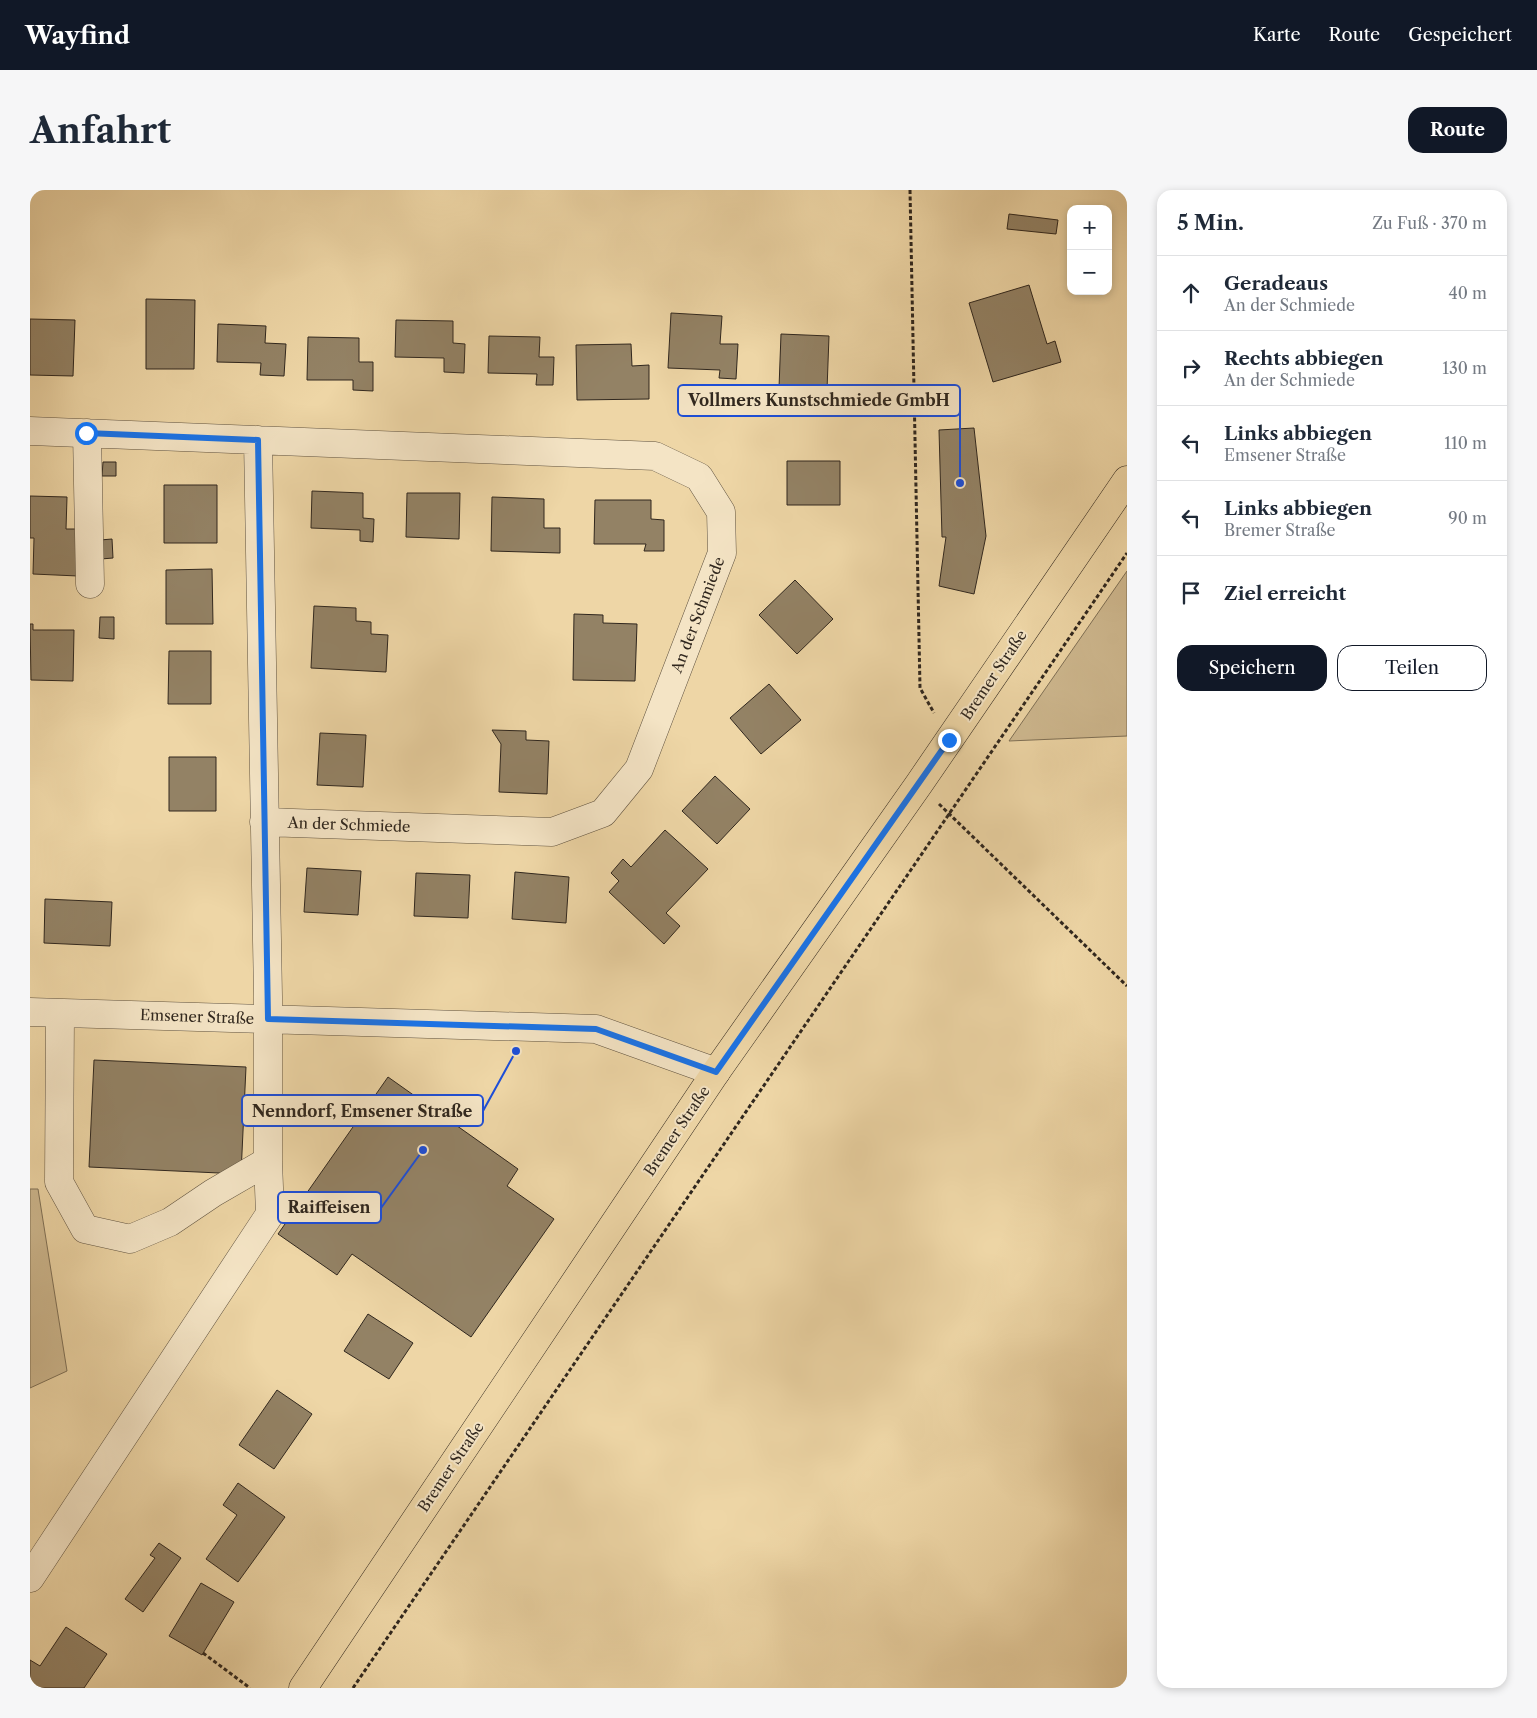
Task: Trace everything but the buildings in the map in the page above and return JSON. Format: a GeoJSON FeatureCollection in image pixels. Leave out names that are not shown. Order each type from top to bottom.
{"type":"FeatureCollection","features":[{"type":"Feature","properties":{"kind":"main road","name":"Bremer Straße"},"geometry":{"type":"LineString","coordinates":[[303,1688],[716,1072],[919,784],[1127,480]]}},
{"type":"Feature","properties":{"kind":"street","name":"An der Schmiede"},"geometry":{"type":"LineString","coordinates":[[30,431],[655,456],[699,477],[721,512],[722,553],[639,769],[603,813],[552,832],[264,822]]}},
{"type":"Feature","properties":{"kind":"street"},"geometry":{"type":"LineString","coordinates":[[86,433],[90,584]]}},
{"type":"Feature","properties":{"kind":"street"},"geometry":{"type":"LineString","coordinates":[[30,1578],[270,1214],[258,440]]}},
{"type":"Feature","properties":{"kind":"street","name":"Emsener Straße"},"geometry":{"type":"LineString","coordinates":[[30,1012],[596,1029],[716,1072]]}},
{"type":"Feature","properties":{"kind":"street"},"geometry":{"type":"LineString","coordinates":[[60,1013],[59,1182],[85,1229],[130,1239],[170,1222],[213,1193],[268,1161]]}},
{"type":"Feature","properties":{"kind":"path"},"geometry":{"type":"LineString","coordinates":[[910,190],[920,688],[949,740]]}},
{"type":"Feature","properties":{"kind":"path"},"geometry":{"type":"LineString","coordinates":[[353,1688],[1127,553]]}},
{"type":"Feature","properties":{"kind":"path"},"geometry":{"type":"LineString","coordinates":[[919,784],[1127,986]]}},
{"type":"Feature","properties":{"kind":"path"},"geometry":{"type":"LineString","coordinates":[[203,1653],[250,1688]]}},
{"type":"Feature","properties":{"kind":"shaded area"},"geometry":{"type":"Polygon","coordinates":[[[1127,571],[1127,736],[1009,741],[1127,571]]]}},
{"type":"Feature","properties":{"kind":"shaded area"},"geometry":{"type":"Polygon","coordinates":[[[30,1189],[38,1189],[67,1371],[30,1388],[30,1189]]]}},
{"type":"Feature","properties":{"kind":"place","name":"Vollmers Kunstschmiede GmbH"},"geometry":{"type":"Point","coordinates":[960,483]}},
{"type":"Feature","properties":{"kind":"place","name":"Nenndorf, Emsener Straße"},"geometry":{"type":"Point","coordinates":[516,1051]}},
{"type":"Feature","properties":{"kind":"place","name":"Raiffeisen"},"geometry":{"type":"Point","coordinates":[423,1150]}},
{"type":"Feature","properties":{"kind":"route"},"geometry":{"type":"LineString","coordinates":[[86,433],[258,440],[268,1019],[596,1029],[716,1072],[949,740]]}}]}
